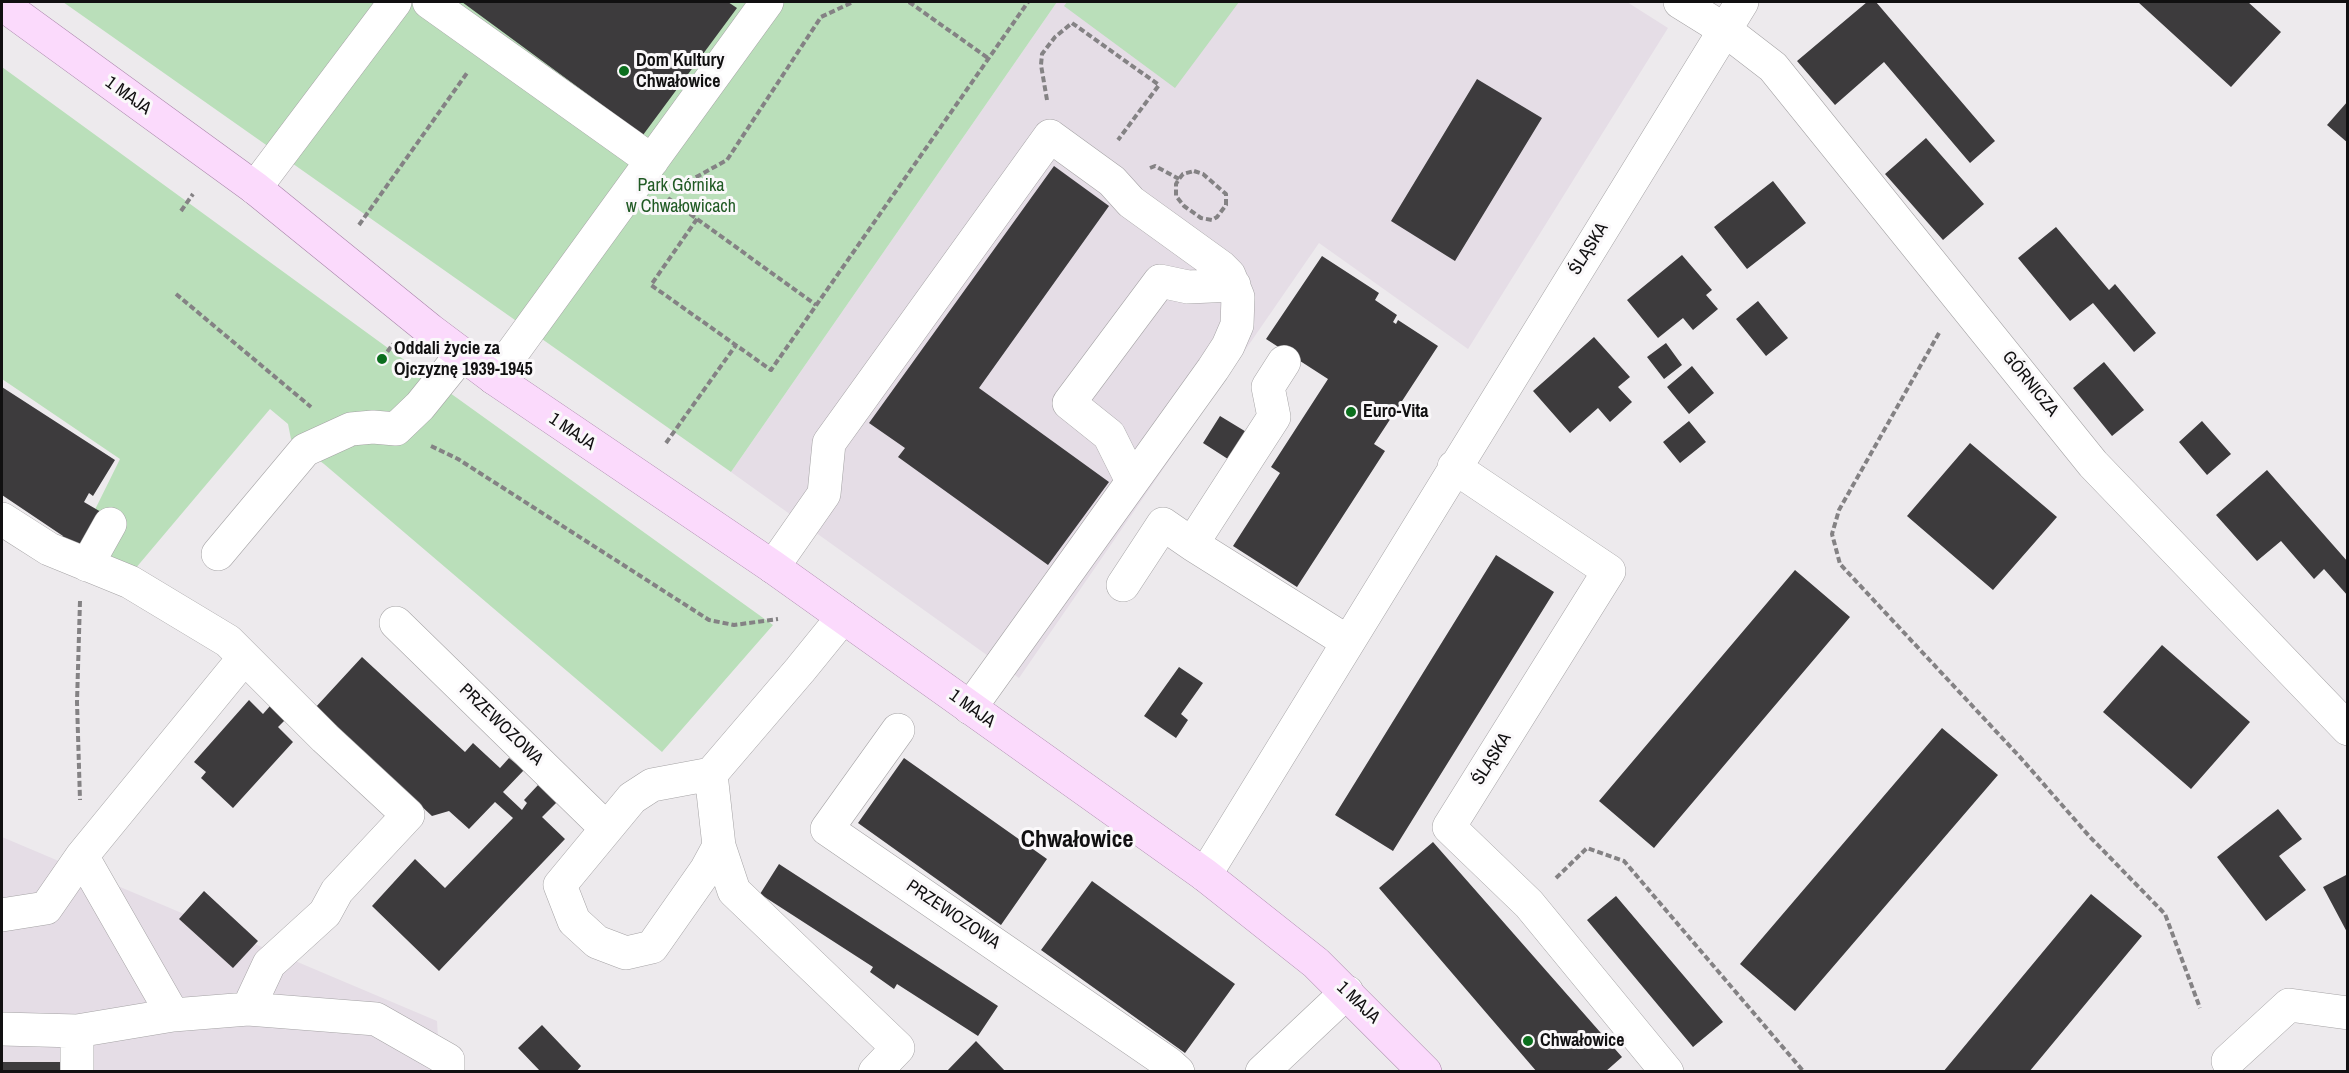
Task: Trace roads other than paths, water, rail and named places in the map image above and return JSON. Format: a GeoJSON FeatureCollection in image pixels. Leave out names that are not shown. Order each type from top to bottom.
{"type":"FeatureCollection","features":[{"type":"Feature","properties":{"kind":"main road","name":"1 MAJA"},"geometry":{"type":"LineString","coordinates":[[2,4],[255,188],[494,378],[772,567],[1205,875],[1292,943],[1347,992],[1425,1071]]}},
{"type":"Feature","properties":{"kind":"street"},"geometry":{"type":"LineString","coordinates":[[255,188],[395,2]]}},
{"type":"Feature","properties":{"kind":"street"},"geometry":{"type":"LineString","coordinates":[[429,2],[489,43],[652,178]]}},
{"type":"Feature","properties":{"kind":"street"},"geometry":{"type":"LineString","coordinates":[[494,378],[652,178],[767,2]]}},
{"type":"Feature","properties":{"kind":"street"},"geometry":{"type":"LineString","coordinates":[[1680,2],[1725,30]]}},
{"type":"Feature","properties":{"kind":"street","name":"ŚLĄSKA"},"geometry":{"type":"LineString","coordinates":[[1205,875],[1742,2]]}},
{"type":"Feature","properties":{"kind":"street","name":"GÓRNICZA"},"geometry":{"type":"LineString","coordinates":[[1725,30],[1773,67],[2093,464],[2348,729]]}},
{"type":"Feature","properties":{"kind":"street"},"geometry":{"type":"LineString","coordinates":[[772,567],[824,494],[829,443],[1050,136],[1112,180],[1131,202],[1221,267],[1234,285],[1238,297],[1238,318],[1228,346],[970,708]]}},
{"type":"Feature","properties":{"kind":"street"},"geometry":{"type":"LineString","coordinates":[[1132,481],[1109,435],[1069,403],[1160,281],[1188,287],[1234,285]]}},
{"type":"Feature","properties":{"kind":"street"},"geometry":{"type":"LineString","coordinates":[[218,554],[305,450],[351,429],[373,427],[396,429],[420,406],[462,354]]}},
{"type":"Feature","properties":{"kind":"street"},"geometry":{"type":"LineString","coordinates":[[1192,544],[1274,417],[1268,387],[1284,362]]}},
{"type":"Feature","properties":{"kind":"street","name":"ŚLĄSKA"},"geometry":{"type":"LineString","coordinates":[[1454,467],[1610,571],[1449,827],[1529,904],[1667,1071]]}},
{"type":"Feature","properties":{"kind":"street"},"geometry":{"type":"LineString","coordinates":[[2,519],[49,549],[130,582],[228,641],[408,815],[337,891],[325,912],[269,963],[248,1009]]}},
{"type":"Feature","properties":{"kind":"street"},"geometry":{"type":"LineString","coordinates":[[87,565],[110,524]]}},
{"type":"Feature","properties":{"kind":"street"},"geometry":{"type":"LineString","coordinates":[[1123,585],[1163,524],[1348,642]]}},
{"type":"Feature","properties":{"kind":"street"},"geometry":{"type":"LineString","coordinates":[[719,846],[706,870],[652,946],[626,953],[597,942],[574,921],[560,885],[632,798],[652,785],[711,774],[843,617]]}},
{"type":"Feature","properties":{"kind":"street","name":"PRZEWOZOWA"},"geometry":{"type":"LineString","coordinates":[[396,623],[606,828]]}},
{"type":"Feature","properties":{"kind":"street"},"geometry":{"type":"LineString","coordinates":[[2,915],[46,908],[82,856],[244,658]]}},
{"type":"Feature","properties":{"kind":"street","name":"PRZEWOZOWA"},"geometry":{"type":"LineString","coordinates":[[898,730],[827,829],[1178,1071]]}},
{"type":"Feature","properties":{"kind":"street"},"geometry":{"type":"LineString","coordinates":[[711,774],[719,846],[734,891],[898,1047],[875,1071]]}},
{"type":"Feature","properties":{"kind":"street"},"geometry":{"type":"LineString","coordinates":[[82,856],[173,1016]]}},
{"type":"Feature","properties":{"kind":"street"},"geometry":{"type":"LineString","coordinates":[[1262,1071],[1347,992]]}},
{"type":"Feature","properties":{"kind":"street"},"geometry":{"type":"LineString","coordinates":[[2228,1061],[2289,1005],[2348,1013]]}},
{"type":"Feature","properties":{"kind":"street"},"geometry":{"type":"LineString","coordinates":[[2,1029],[77,1031],[173,1016],[248,1009],[376,1019],[448,1066]]}},
{"type":"Feature","properties":{"kind":"street"},"geometry":{"type":"LineString","coordinates":[[77,1031],[77,1071]]}},
{"type":"Feature","properties":{"kind":"place","name":"Dom Kultury Chwałowice"},"geometry":{"type":"Point","coordinates":[624,71]}},
{"type":"Feature","properties":{"kind":"place","name":"Oddali życie za Ojczyznę 1939-1945"},"geometry":{"type":"Point","coordinates":[382,359]}},
{"type":"Feature","properties":{"kind":"place","name":"Euro-Vita"},"geometry":{"type":"Point","coordinates":[1351,412]}},
{"type":"Feature","properties":{"kind":"place","name":"Chwałowice"},"geometry":{"type":"Point","coordinates":[1528,1041]}},
{"type":"Feature","properties":{"kind":"district","name":"Chwałowice"},"geometry":{"type":"Point","coordinates":[1077,841]}},
{"type":"Feature","properties":{"kind":"park label","name":"Park Górnika w Chwałowicach"},"geometry":{"type":"Point","coordinates":[681,196]}}]}
